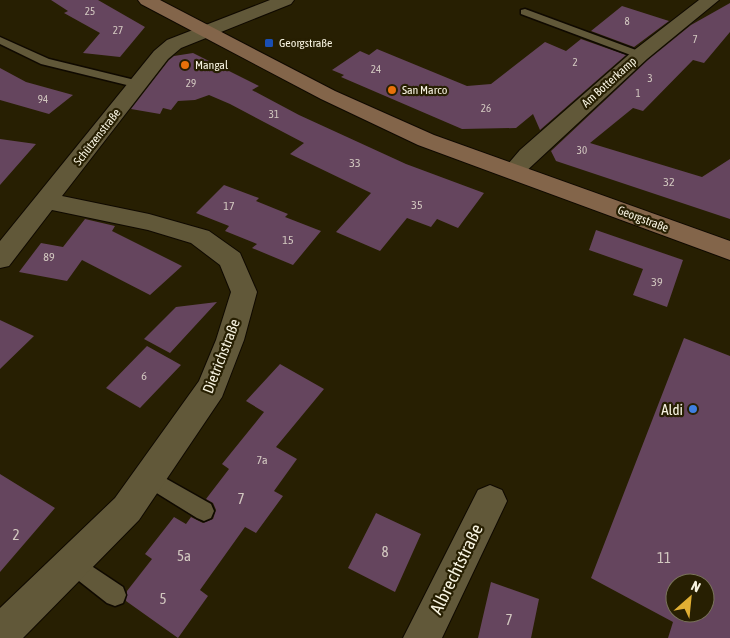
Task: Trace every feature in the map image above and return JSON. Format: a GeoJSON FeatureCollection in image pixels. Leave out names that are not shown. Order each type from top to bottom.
{"type":"FeatureCollection","features":[{"type":"Feature","properties":{"kind":"main road","name":"Georgstraße"},"geometry":{"type":"LineString","coordinates":[[147,0],[328,95],[426,140],[514,170],[730,251]]}},
{"type":"Feature","properties":{"kind":"street","name":"Schützenstraße"},"geometry":{"type":"LineString","coordinates":[[0,259],[161,55],[174,44],[285,0]]}},
{"type":"Feature","properties":{"kind":"street","name":"Am Botterkamp"},"geometry":{"type":"LineString","coordinates":[[514,170],[528,155],[640,54],[710,0]]}},
{"type":"Feature","properties":{"kind":"street","name":"Dietrichstraße"},"geometry":{"type":"LineString","coordinates":[[0,634],[127,509],[212,388],[230,340],[244,292],[231,260],[200,237],[149,222],[46,201]]}},
{"type":"Feature","properties":{"kind":"street","name":"Albrechtstraße"},"geometry":{"type":"LineString","coordinates":[[422,638],[490,501]]}},
{"type":"Feature","properties":{"kind":"lane"},"geometry":{"type":"LineString","coordinates":[[525,12],[640,54]]}},
{"type":"Feature","properties":{"kind":"lane"},"geometry":{"type":"LineString","coordinates":[[0,40],[45,62],[139,84]]}},
{"type":"Feature","properties":{"kind":"lane"},"geometry":{"type":"LineString","coordinates":[[149,478],[204,511]]}},
{"type":"Feature","properties":{"kind":"lane"},"geometry":{"type":"LineString","coordinates":[[72,564],[115,595]]}},
{"type":"Feature","properties":{"kind":"building"},"geometry":{"type":"Polygon","coordinates":[[[51,0],[98,0],[145,27],[120,57],[83,53],[100,33],[64,13],[68,11],[51,0]]]}},
{"type":"Feature","properties":{"kind":"building"},"geometry":{"type":"Polygon","coordinates":[[[730,3],[730,32],[704,63],[693,60],[643,111],[633,108],[590,143],[702,177],[730,159],[730,219],[556,161],[551,151],[648,60],[691,25],[730,3]]]}},
{"type":"Feature","properties":{"kind":"building"},"geometry":{"type":"Polygon","coordinates":[[[622,6],[669,21],[634,47],[591,31],[622,6]]]}},
{"type":"Feature","properties":{"kind":"building"},"geometry":{"type":"Polygon","coordinates":[[[581,39],[626,55],[540,130],[533,114],[516,128],[462,129],[341,77],[344,75],[332,70],[360,51],[369,55],[377,49],[467,86],[491,84],[545,42],[566,51],[581,39]]]}},
{"type":"Feature","properties":{"kind":"building"},"geometry":{"type":"Polygon","coordinates":[[[193,53],[259,86],[252,90],[299,115],[406,164],[484,193],[458,228],[437,219],[431,227],[407,218],[380,251],[336,232],[371,193],[290,154],[304,143],[209,95],[195,100],[178,101],[171,110],[163,108],[160,114],[131,109],[169,60],[174,56],[193,53]]]}},
{"type":"Feature","properties":{"kind":"building"},"geometry":{"type":"Polygon","coordinates":[[[0,68],[26,82],[73,95],[49,114],[0,100],[0,68]]]}},
{"type":"Feature","properties":{"kind":"building"},"geometry":{"type":"Polygon","coordinates":[[[0,139],[36,144],[0,185],[0,139]]]}},
{"type":"Feature","properties":{"kind":"building"},"geometry":{"type":"Polygon","coordinates":[[[224,185],[259,198],[256,201],[288,214],[285,217],[321,231],[293,265],[252,248],[257,244],[225,231],[229,226],[196,213],[224,185]]]}},
{"type":"Feature","properties":{"kind":"building"},"geometry":{"type":"Polygon","coordinates":[[[85,219],[115,226],[112,231],[182,266],[150,295],[82,260],[67,281],[19,272],[41,243],[63,247],[85,219]]]}},
{"type":"Feature","properties":{"kind":"building"},"geometry":{"type":"Polygon","coordinates":[[[596,230],[683,260],[667,307],[633,295],[643,269],[589,250],[596,230]]]}},
{"type":"Feature","properties":{"kind":"building"},"geometry":{"type":"Polygon","coordinates":[[[217,302],[170,353],[144,339],[176,307],[217,302]]]}},
{"type":"Feature","properties":{"kind":"building"},"geometry":{"type":"Polygon","coordinates":[[[0,320],[34,336],[0,369],[0,320]]]}},
{"type":"Feature","properties":{"kind":"building"},"geometry":{"type":"Polygon","coordinates":[[[684,338],[730,356],[730,638],[668,638],[673,623],[715,623],[715,573],[665,573],[665,618],[591,578],[684,338]]]}},
{"type":"Feature","properties":{"kind":"building"},"geometry":{"type":"Polygon","coordinates":[[[147,346],[181,365],[140,408],[106,388],[147,346]]]}},
{"type":"Feature","properties":{"kind":"building"},"geometry":{"type":"Polygon","coordinates":[[[280,364],[324,389],[276,447],[297,459],[274,491],[283,496],[256,533],[245,527],[200,590],[208,596],[178,638],[126,601],[127,591],[152,559],[145,554],[174,517],[186,524],[191,517],[203,523],[213,519],[216,510],[213,503],[206,499],[229,469],[222,464],[264,412],[246,401],[280,364]]]}},
{"type":"Feature","properties":{"kind":"building"},"geometry":{"type":"Polygon","coordinates":[[[0,474],[55,508],[0,572],[0,474]]]}},
{"type":"Feature","properties":{"kind":"building"},"geometry":{"type":"Polygon","coordinates":[[[376,513],[421,534],[395,592],[348,568],[376,513]]]}},
{"type":"Feature","properties":{"kind":"building"},"geometry":{"type":"Polygon","coordinates":[[[491,582],[539,599],[531,638],[478,638],[491,582]]]}},
{"type":"Feature","properties":{"kind":"place","name":"Georgstraße"},"geometry":{"type":"Point","coordinates":[269,43]}},
{"type":"Feature","properties":{"kind":"place","name":"Mangal"},"geometry":{"type":"Point","coordinates":[185,65]}},
{"type":"Feature","properties":{"kind":"place","name":"San Marco"},"geometry":{"type":"Point","coordinates":[392,90]}},
{"type":"Feature","properties":{"kind":"place","name":"Aldi"},"geometry":{"type":"Point","coordinates":[693,409]}}]}
